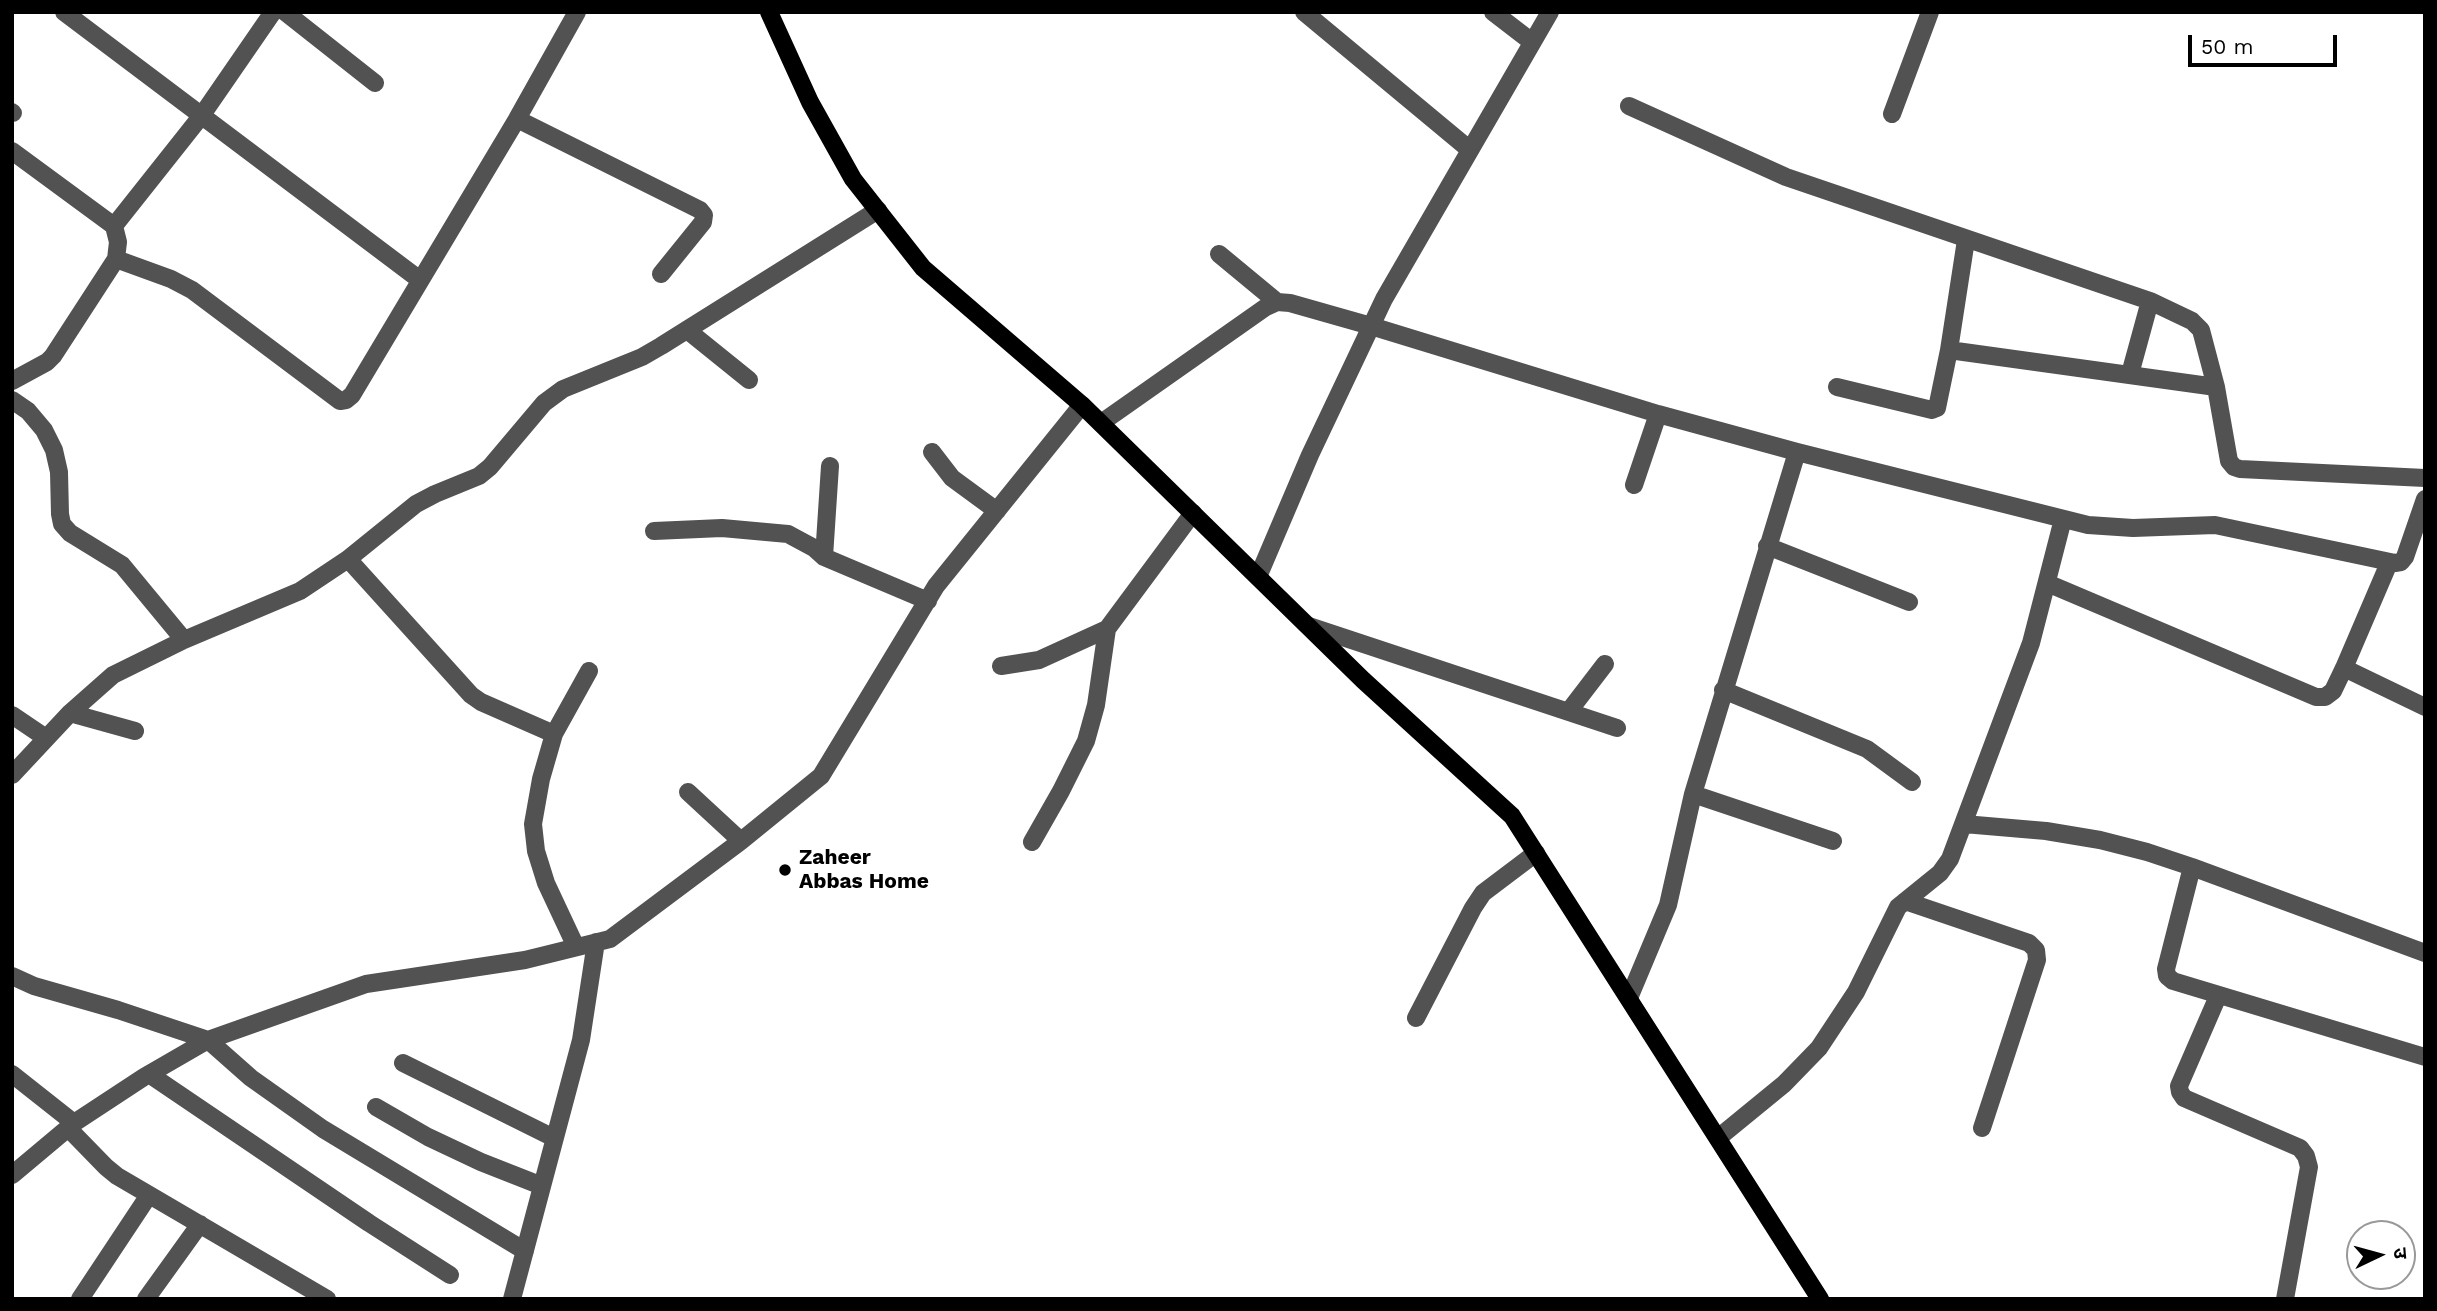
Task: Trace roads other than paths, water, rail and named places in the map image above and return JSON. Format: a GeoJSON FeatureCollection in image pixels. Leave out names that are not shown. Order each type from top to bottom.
{"type":"FeatureCollection","features":[{"type":"Feature","properties":{"kind":"main road"},"geometry":{"type":"LineString","coordinates":[[769,12],[810,102],[853,179],[923,268],[1082,405],[1363,680],[1512,816],[1820,1299]]}},
{"type":"Feature","properties":{"kind":"street"},"geometry":{"type":"LineString","coordinates":[[64,12],[420,280]]}},
{"type":"Feature","properties":{"kind":"street"},"geometry":{"type":"LineString","coordinates":[[114,226],[202,115],[273,12]]}},
{"type":"Feature","properties":{"kind":"street"},"geometry":{"type":"LineString","coordinates":[[285,12],[375,83]]}},
{"type":"Feature","properties":{"kind":"street"},"geometry":{"type":"LineString","coordinates":[[116,259],[171,279],[192,290],[340,401],[346,400],[352,395],[517,119],[577,12]]}},
{"type":"Feature","properties":{"kind":"street"},"geometry":{"type":"LineString","coordinates":[[1493,12],[1532,42]]}},
{"type":"Feature","properties":{"kind":"street"},"geometry":{"type":"LineString","coordinates":[[1258,577],[1310,455],[1384,299],[1550,12]]}},
{"type":"Feature","properties":{"kind":"street"},"geometry":{"type":"LineString","coordinates":[[1892,114],[1930,12]]}},
{"type":"Feature","properties":{"kind":"street"},"geometry":{"type":"LineString","coordinates":[[1308,14],[1470,150]]}},
{"type":"Feature","properties":{"kind":"street"},"geometry":{"type":"LineString","coordinates":[[1629,106],[1786,177],[2150,301],[2197,324],[2216,387],[2230,461],[2234,467],[2425,478]]}},
{"type":"Feature","properties":{"kind":"street"},"geometry":{"type":"LineString","coordinates":[[517,119],[700,209],[704,215],[703,222],[661,274]]}},
{"type":"Feature","properties":{"kind":"street"},"geometry":{"type":"LineString","coordinates":[[12,151],[114,226],[118,242],[116,259],[53,356],[12,381]]}},
{"type":"Feature","properties":{"kind":"street"},"geometry":{"type":"LineString","coordinates":[[12,775],[70,713],[113,675],[184,640],[289,597],[348,559],[416,504],[479,476],[490,467],[544,403],[563,389],[642,357],[878,211]]}},
{"type":"Feature","properties":{"kind":"street"},"geometry":{"type":"LineString","coordinates":[[1837,387],[1935,410],[1949,350],[1966,240]]}},
{"type":"Feature","properties":{"kind":"street"},"geometry":{"type":"LineString","coordinates":[[1219,254],[1277,302]]}},
{"type":"Feature","properties":{"kind":"street"},"geometry":{"type":"LineString","coordinates":[[2130,374],[2150,301]]}},
{"type":"Feature","properties":{"kind":"street"},"geometry":{"type":"LineString","coordinates":[[1101,423],[1266,307],[1277,302],[1290,303],[1371,326],[1658,414],[1797,452],[2063,519],[2110,528],[2215,525],[2389,563],[2401,562],[2425,499]]}},
{"type":"Feature","properties":{"kind":"street"},"geometry":{"type":"LineString","coordinates":[[687,330],[749,380]]}},
{"type":"Feature","properties":{"kind":"street"},"geometry":{"type":"LineString","coordinates":[[1949,350],[2216,387]]}},
{"type":"Feature","properties":{"kind":"street"},"geometry":{"type":"LineString","coordinates":[[12,400],[28,411],[44,430],[54,450],[60,472],[62,524],[70,533],[122,565],[184,640]]}},
{"type":"Feature","properties":{"kind":"street"},"geometry":{"type":"LineString","coordinates":[[12,1175],[71,1126],[149,1074],[208,1040],[366,984],[525,960],[610,939],[741,841],[821,776],[936,586],[1082,405]]}},
{"type":"Feature","properties":{"kind":"street"},"geometry":{"type":"LineString","coordinates":[[1634,485],[1658,414]]}},
{"type":"Feature","properties":{"kind":"street"},"geometry":{"type":"LineString","coordinates":[[932,452],[951,478],[996,511]]}},
{"type":"Feature","properties":{"kind":"street"},"geometry":{"type":"LineString","coordinates":[[1629,998],[1668,905],[1693,794],[1797,452]]}},
{"type":"Feature","properties":{"kind":"street"},"geometry":{"type":"LineString","coordinates":[[824,557],[830,466]]}},
{"type":"Feature","properties":{"kind":"street"},"geometry":{"type":"LineString","coordinates":[[1032,842],[1086,741],[1096,705],[1107,629],[1193,513]]}},
{"type":"Feature","properties":{"kind":"street"},"geometry":{"type":"LineString","coordinates":[[1718,1138],[1784,1084],[1819,1048],[1856,992],[1894,914],[1946,866],[2031,643],[2063,519]]}},
{"type":"Feature","properties":{"kind":"street"},"geometry":{"type":"LineString","coordinates":[[654,531],[722,528],[788,534],[814,548],[824,557],[928,601]]}},
{"type":"Feature","properties":{"kind":"street"},"geometry":{"type":"LineString","coordinates":[[1767,546],[1909,601]]}},
{"type":"Feature","properties":{"kind":"street"},"geometry":{"type":"LineString","coordinates":[[348,559],[471,695],[554,734]]}},
{"type":"Feature","properties":{"kind":"street"},"geometry":{"type":"LineString","coordinates":[[2047,583],[2316,697],[2325,697],[2333,691],[2344,668],[2389,563]]}},
{"type":"Feature","properties":{"kind":"street"},"geometry":{"type":"LineString","coordinates":[[1309,626],[1617,728]]}},
{"type":"Feature","properties":{"kind":"street"},"geometry":{"type":"LineString","coordinates":[[1002,666],[1039,660],[1107,629]]}},
{"type":"Feature","properties":{"kind":"street"},"geometry":{"type":"LineString","coordinates":[[1569,711],[1605,664]]}},
{"type":"Feature","properties":{"kind":"street"},"geometry":{"type":"LineString","coordinates":[[2344,668],[2425,707]]}},
{"type":"Feature","properties":{"kind":"street"},"geometry":{"type":"LineString","coordinates":[[576,947],[546,883],[536,851],[533,824],[536,801],[554,734],[589,671]]}},
{"type":"Feature","properties":{"kind":"street"},"geometry":{"type":"LineString","coordinates":[[1723,690],[1867,749],[1912,782]]}},
{"type":"Feature","properties":{"kind":"street"},"geometry":{"type":"LineString","coordinates":[[70,713],[135,731]]}},
{"type":"Feature","properties":{"kind":"street"},"geometry":{"type":"LineString","coordinates":[[12,715],[46,738]]}},
{"type":"Feature","properties":{"kind":"street"},"geometry":{"type":"LineString","coordinates":[[688,793],[741,841]]}},
{"type":"Feature","properties":{"kind":"street"},"geometry":{"type":"LineString","coordinates":[[1693,794],[1833,841]]}},
{"type":"Feature","properties":{"kind":"street"},"geometry":{"type":"LineString","coordinates":[[1964,824],[2046,831],[2100,840],[2192,867],[2425,953]]}},
{"type":"Feature","properties":{"kind":"street"},"geometry":{"type":"LineString","coordinates":[[1416,1018],[1472,908],[1483,893],[1536,853]]}},
{"type":"Feature","properties":{"kind":"street"},"geometry":{"type":"LineString","coordinates":[[2192,867],[2166,969],[2167,976],[2173,981],[2425,1057]]}},
{"type":"Feature","properties":{"kind":"street"},"geometry":{"type":"LineString","coordinates":[[1905,901],[2029,943],[2036,950],[2037,960],[1982,1128]]}},
{"type":"Feature","properties":{"kind":"street"},"geometry":{"type":"LineString","coordinates":[[512,1299],[581,1040],[596,942]]}},
{"type":"Feature","properties":{"kind":"street"},"geometry":{"type":"LineString","coordinates":[[12,976],[34,986],[208,1040],[251,1078],[323,1129],[526,1251]]}},
{"type":"Feature","properties":{"kind":"street"},"geometry":{"type":"LineString","coordinates":[[2218,996],[2179,1086],[2180,1092],[2184,1098],[2300,1148],[2306,1156],[2309,1167],[2285,1299]]}},
{"type":"Feature","properties":{"kind":"street"},"geometry":{"type":"LineString","coordinates":[[403,1063],[554,1138]]}},
{"type":"Feature","properties":{"kind":"street"},"geometry":{"type":"LineString","coordinates":[[12,1074],[71,1126],[106,1167],[327,1299]]}},
{"type":"Feature","properties":{"kind":"street"},"geometry":{"type":"LineString","coordinates":[[149,1074],[450,1275]]}},
{"type":"Feature","properties":{"kind":"street"},"geometry":{"type":"LineString","coordinates":[[376,1107],[428,1137],[542,1186]]}},
{"type":"Feature","properties":{"kind":"street"},"geometry":{"type":"LineString","coordinates":[[79,1299],[149,1195]]}},
{"type":"Feature","properties":{"kind":"street"},"geometry":{"type":"LineString","coordinates":[[146,1299],[200,1224]]}},
{"type":"Feature","properties":{"kind":"place","name":"Zaheer Abbas Home"},"geometry":{"type":"Point","coordinates":[785,870]}}]}
